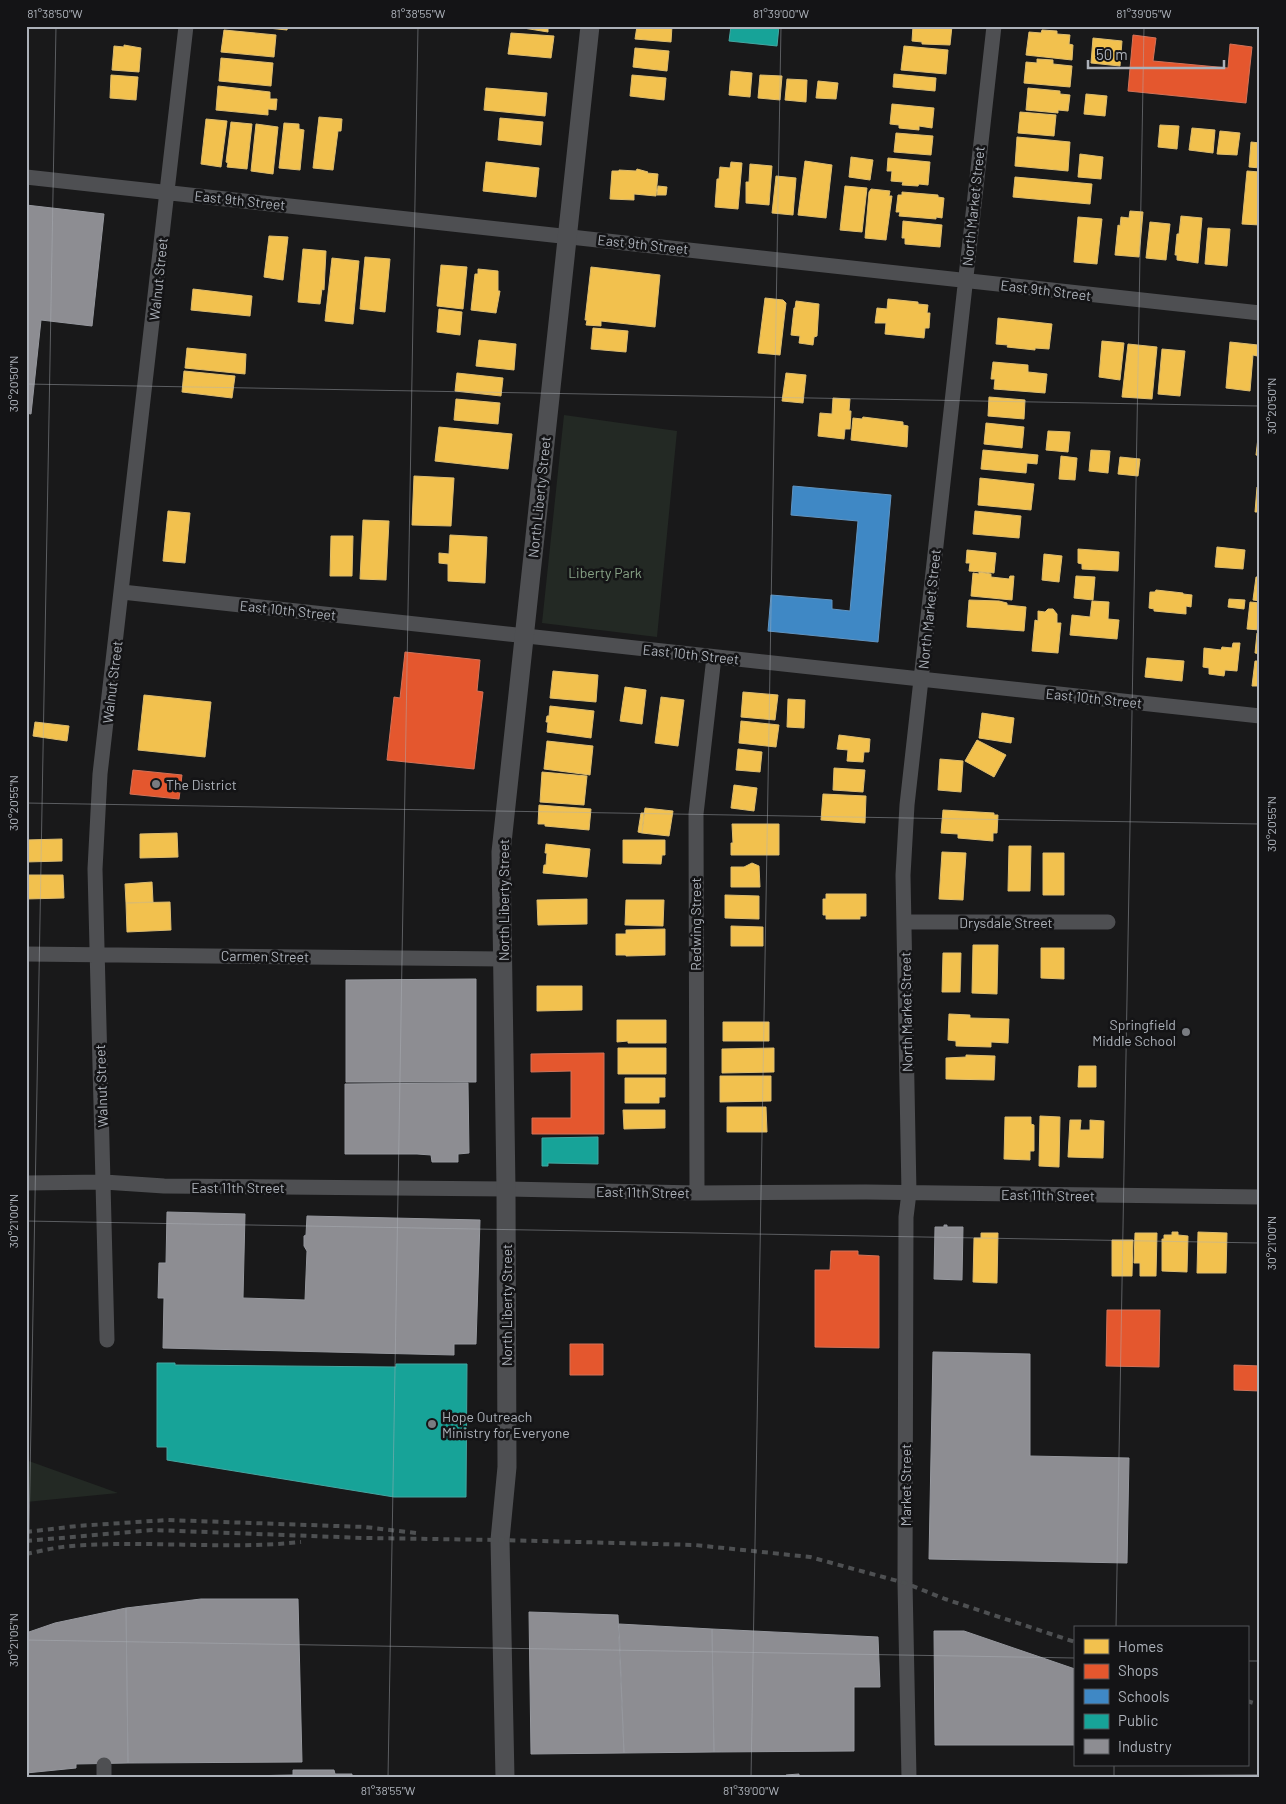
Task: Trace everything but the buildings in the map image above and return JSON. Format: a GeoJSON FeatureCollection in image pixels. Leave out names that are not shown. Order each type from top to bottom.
{"type":"FeatureCollection","features":[{"type":"Feature","properties":{"kind":"street","name":"Walnut Street"},"geometry":{"type":"LineString","coordinates":[[107,1340],[95,868],[100,774],[186,26]]}},
{"type":"Feature","properties":{"kind":"street","name":"North Liberty Street"},"geometry":{"type":"LineString","coordinates":[[505,1778],[500,1540],[507,1467],[506,1189],[501,852],[590,26]]}},
{"type":"Feature","properties":{"kind":"street","name":"North Market Street"},"geometry":{"type":"LineString","coordinates":[[909,1193],[904,922],[907,805],[994,26]]}},
{"type":"Feature","properties":{"kind":"street","name":"East 9th Street"},"geometry":{"type":"LineString","coordinates":[[26,177],[1260,313]]}},
{"type":"Feature","properties":{"kind":"street","name":"East 10th Street"},"geometry":{"type":"LineString","coordinates":[[122,592],[1260,716]]}},
{"type":"Feature","properties":{"kind":"street","name":"Redwing Street"},"geometry":{"type":"LineString","coordinates":[[697,1193],[696,814],[714,657]]}},
{"type":"Feature","properties":{"kind":"street","name":"Drysdale Street"},"geometry":{"type":"LineString","coordinates":[[904,922],[1108,922]]}},
{"type":"Feature","properties":{"kind":"street","name":"Carmen Street"},"geometry":{"type":"LineString","coordinates":[[26,954],[503,959]]}},
{"type":"Feature","properties":{"kind":"street","name":"East 11th Street"},"geometry":{"type":"LineString","coordinates":[[26,1183],[104,1182],[164,1186],[697,1193],[909,1193],[1260,1197]]}},
{"type":"Feature","properties":{"kind":"street","name":"Market Street"},"geometry":{"type":"LineString","coordinates":[[909,1193],[906,1217],[905,1564],[909,1778]]}},
{"type":"Feature","properties":{"kind":"green space","name":"Liberty Park"},"geometry":{"type":"Polygon","coordinates":[[[564,415],[677,431],[657,637],[542,623],[564,415]]]}},
{"type":"Feature","properties":{"kind":"green space"},"geometry":{"type":"Polygon","coordinates":[[[26,1460],[118,1493],[26,1502],[26,1460]]]}},
{"type":"Feature","properties":{"kind":"railway"},"geometry":{"type":"LineString","coordinates":[[26,1532],[77,1526],[167,1520],[365,1527],[416,1533]]}},
{"type":"Feature","properties":{"kind":"railway"},"geometry":{"type":"LineString","coordinates":[[26,1541],[153,1530],[364,1538],[695,1545],[810,1557],[905,1583],[945,1599],[1074,1642]]}},
{"type":"Feature","properties":{"kind":"railway"},"geometry":{"type":"LineString","coordinates":[[26,1554],[60,1547],[101,1544],[244,1545],[301,1542]]}},
{"type":"Feature","properties":{"kind":"railway"},"geometry":{"type":"LineString","coordinates":[[1248,1701],[1260,1705]]}},
{"type":"Feature","properties":{"kind":"place","name":"The District"},"geometry":{"type":"Point","coordinates":[156,784]}},
{"type":"Feature","properties":{"kind":"place","name":"Springfield Middle School"},"geometry":{"type":"Point","coordinates":[1186,1032]}},
{"type":"Feature","properties":{"kind":"place","name":"Hope Outreach Ministry for Everyone"},"geometry":{"type":"Point","coordinates":[432,1424]}}]}
